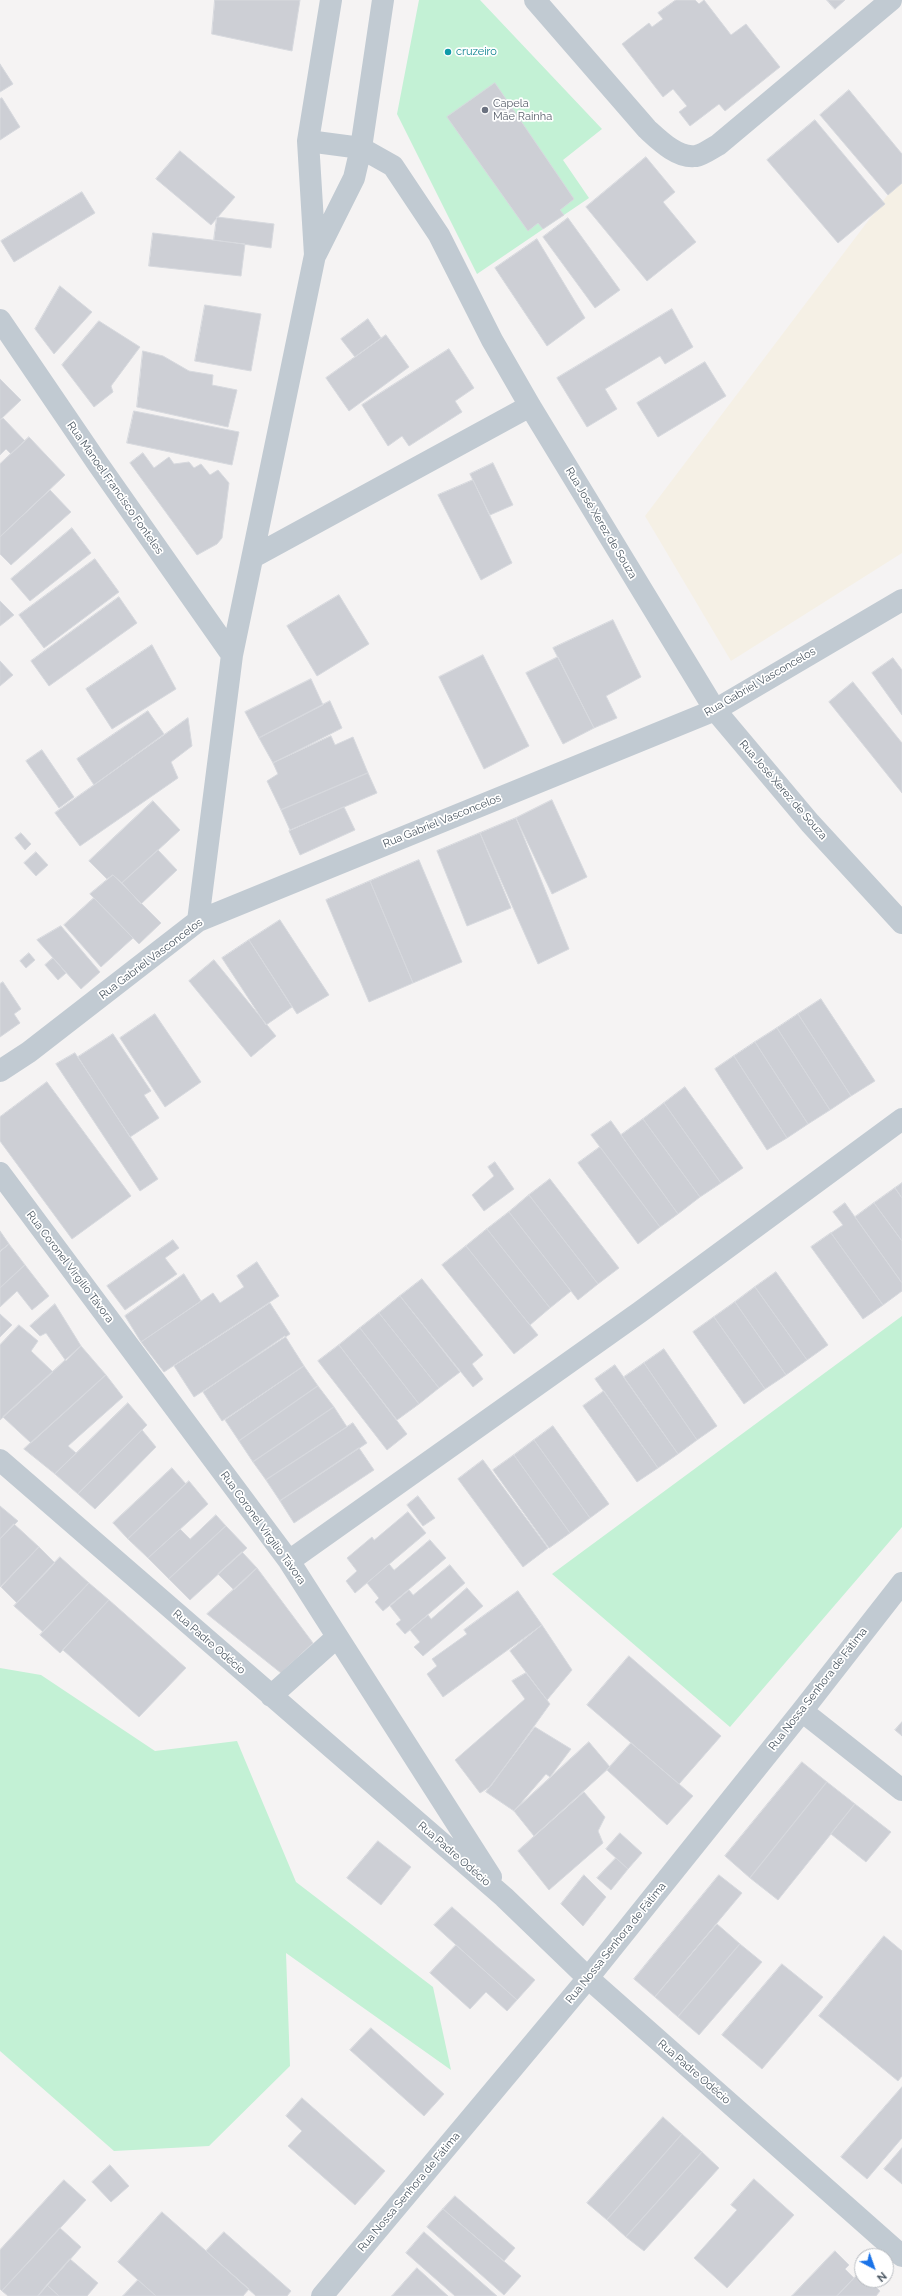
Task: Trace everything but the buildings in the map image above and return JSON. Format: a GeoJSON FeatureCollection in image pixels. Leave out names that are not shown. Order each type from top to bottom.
{"type":"FeatureCollection","features":[{"type":"Feature","properties":{"kind":"street"},"geometry":{"type":"LineString","coordinates":[[198,921],[232,655],[315,255],[308,141],[331,0]]}},
{"type":"Feature","properties":{"kind":"street"},"geometry":{"type":"LineString","coordinates":[[315,255],[354,178],[361,148],[383,0]]}},
{"type":"Feature","properties":{"kind":"street"},"geometry":{"type":"LineString","coordinates":[[535,0],[647,129],[664,144],[679,153],[695,156],[718,145],[891,0]]}},
{"type":"Feature","properties":{"kind":"street","name":"Rua José Xerez de Souza"},"geometry":{"type":"LineString","coordinates":[[308,141],[361,148],[394,166],[439,235],[492,340],[530,406],[715,710],[810,824],[902,923]]}},
{"type":"Feature","properties":{"kind":"street","name":"Rua Manoel Francisco Fonteles"},"geometry":{"type":"LineString","coordinates":[[0,320],[93,458],[232,655]]}},
{"type":"Feature","properties":{"kind":"street"},"geometry":{"type":"LineString","coordinates":[[253,557],[530,406]]}},
{"type":"Feature","properties":{"kind":"street","name":"Rua Gabriel Vasconcelos"},"geometry":{"type":"LineString","coordinates":[[0,1071],[29,1052],[198,921],[715,710],[902,600]]}},
{"type":"Feature","properties":{"kind":"street"},"geometry":{"type":"LineString","coordinates":[[289,1561],[640,1312],[902,1119]]}},
{"type":"Feature","properties":{"kind":"street","name":"Rua Coronel Virgílio Távora"},"geometry":{"type":"LineString","coordinates":[[0,1173],[289,1561],[504,1898]]}},
{"type":"Feature","properties":{"kind":"street","name":"Rua Padre Odécio"},"geometry":{"type":"LineString","coordinates":[[0,1460],[504,1898],[588,1978],[902,2256]]}},
{"type":"Feature","properties":{"kind":"street","name":"Rua Nossa Senhora de Fátima"},"geometry":{"type":"LineString","coordinates":[[322,2296],[588,1978],[802,1711],[902,1582]]}},
{"type":"Feature","properties":{"kind":"street"},"geometry":{"type":"LineString","coordinates":[[271,1696],[338,1637]]}},
{"type":"Feature","properties":{"kind":"street"},"geometry":{"type":"LineString","coordinates":[[802,1711],[902,1790]]}},
{"type":"Feature","properties":{"kind":"green space"},"geometry":{"type":"Polygon","coordinates":[[[419,0],[480,0],[602,129],[563,160],[589,198],[477,274],[397,114],[419,0]]]}},
{"type":"Feature","properties":{"kind":"green space"},"geometry":{"type":"Polygon","coordinates":[[[902,1316],[902,1527],[730,1727],[552,1574],[902,1316]]]}},
{"type":"Feature","properties":{"kind":"green space"},"geometry":{"type":"Polygon","coordinates":[[[0,1668],[41,1675],[155,1751],[237,1741],[296,1882],[433,1987],[451,2070],[286,1953],[290,2066],[209,2146],[114,2151],[0,2051],[0,1668]]]}},
{"type":"Feature","properties":{"kind":"sand"},"geometry":{"type":"Polygon","coordinates":[[[902,176],[902,553],[731,661],[645,516],[902,176]]]}},
{"type":"Feature","properties":{"kind":"place","name":"cruzeiro"},"geometry":{"type":"Point","coordinates":[448,52]}},
{"type":"Feature","properties":{"kind":"place","name":"Capela Mãe Rainha"},"geometry":{"type":"Point","coordinates":[485,110]}}]}
